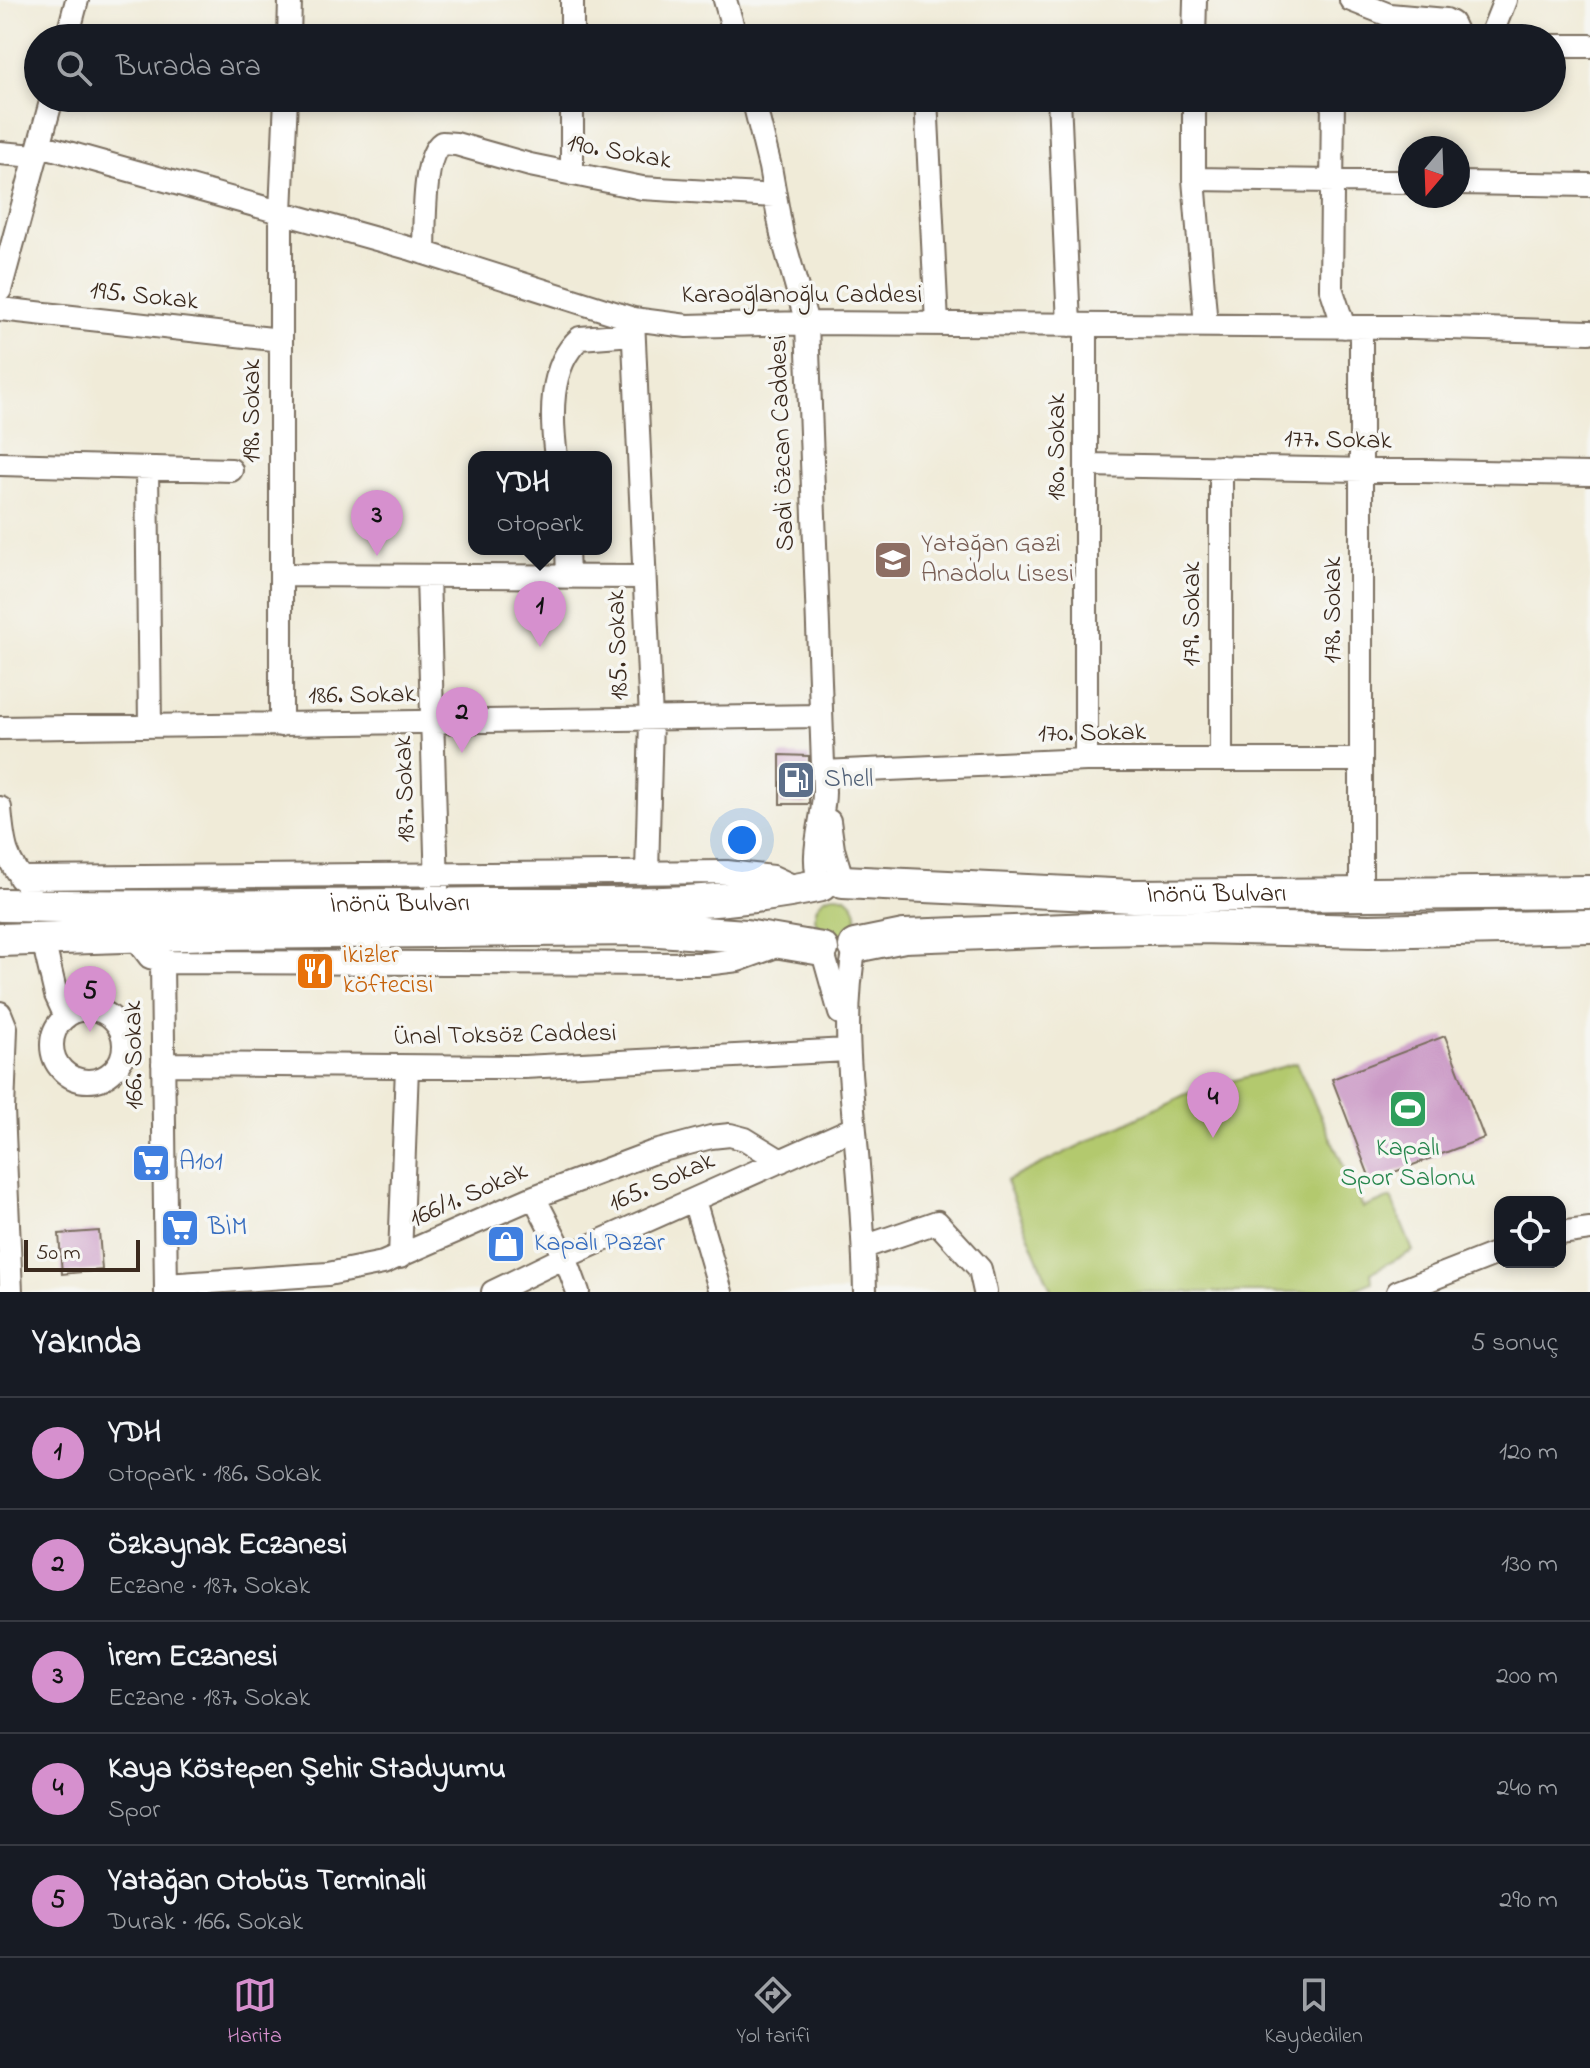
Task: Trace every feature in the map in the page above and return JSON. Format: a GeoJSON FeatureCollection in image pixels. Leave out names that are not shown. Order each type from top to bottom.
{"type":"FeatureCollection","features":[{"type":"Feature","properties":{"kind":"highway","name":"İnönü Bulvarı"},"geometry":{"type":"LineString","coordinates":[[0,905],[56,906],[437,890],[663,902],[741,897],[821,885],[1133,896],[1590,892]]}},
{"type":"Feature","properties":{"kind":"highway"},"geometry":{"type":"LineString","coordinates":[[821,885],[861,891],[871,910],[869,931],[855,946],[833,952],[822,949],[812,942],[801,923],[805,900],[821,885]]}},
{"type":"Feature","properties":{"kind":"highway","name":"İnönü Bulvarı"},"geometry":{"type":"LineString","coordinates":[[855,946],[904,936],[1064,930],[1200,927],[1369,931],[1590,926]]}},
{"type":"Feature","properties":{"kind":"highway","name":"İnönü Bulvarı"},"geometry":{"type":"LineString","coordinates":[[0,940],[644,929],[713,933],[822,949]]}},
{"type":"Feature","properties":{"kind":"street"},"geometry":{"type":"LineString","coordinates":[[71,24],[77,0]]}},
{"type":"Feature","properties":{"kind":"street"},"geometry":{"type":"LineString","coordinates":[[289,24],[290,0]]}},
{"type":"Feature","properties":{"kind":"street"},"geometry":{"type":"LineString","coordinates":[[572,0],[572,24]]}},
{"type":"Feature","properties":{"kind":"street"},"geometry":{"type":"LineString","coordinates":[[725,0],[732,24]]}},
{"type":"Feature","properties":{"kind":"street"},"geometry":{"type":"LineString","coordinates":[[1194,24],[1195,0]]}},
{"type":"Feature","properties":{"kind":"street"},"geometry":{"type":"LineString","coordinates":[[1351,0],[1389,15],[1446,20],[1452,24]]}},
{"type":"Feature","properties":{"kind":"street"},"geometry":{"type":"LineString","coordinates":[[1496,24],[1505,0]]}},
{"type":"Feature","properties":{"kind":"street"},"geometry":{"type":"LineString","coordinates":[[1566,46],[1590,46]]}},
{"type":"Feature","properties":{"kind":"street"},"geometry":{"type":"LineString","coordinates":[[0,290],[48,112]]}},
{"type":"Feature","properties":{"kind":"street","name":"198. Sokak"},"geometry":{"type":"LineString","coordinates":[[281,725],[281,212],[285,112]]}},
{"type":"Feature","properties":{"kind":"street"},"geometry":{"type":"LineString","coordinates":[[572,112],[572,174]]}},
{"type":"Feature","properties":{"kind":"street","name":"Sadi Özcan Caddesi"},"geometry":{"type":"LineString","coordinates":[[756,112],[782,235],[807,323],[824,782],[833,849],[821,885]]}},
{"type":"Feature","properties":{"kind":"street"},"geometry":{"type":"LineString","coordinates":[[927,112],[937,324]]}},
{"type":"Feature","properties":{"kind":"street","name":"180. Sokak"},"geometry":{"type":"LineString","coordinates":[[1060,112],[1086,465],[1086,760]]}},
{"type":"Feature","properties":{"kind":"street"},"geometry":{"type":"LineString","coordinates":[[1194,112],[1194,179],[1206,326]]}},
{"type":"Feature","properties":{"kind":"street","name":"178. Sokak"},"geometry":{"type":"LineString","coordinates":[[1333,112],[1331,288],[1353,327],[1363,469],[1361,894]]}},
{"type":"Feature","properties":{"kind":"street","name":"190. Sokak"},"geometry":{"type":"LineString","coordinates":[[424,253],[431,158],[438,145],[456,144],[572,174],[642,188],[775,196]]}},
{"type":"Feature","properties":{"kind":"street","name":"Karaoğlanoğlu Caddesi"},"geometry":{"type":"LineString","coordinates":[[0,153],[38,150],[281,212],[424,253],[633,326],[807,323],[1590,332]]}},
{"type":"Feature","properties":{"kind":"street"},"geometry":{"type":"LineString","coordinates":[[1194,179],[1398,182]]}},
{"type":"Feature","properties":{"kind":"street"},"geometry":{"type":"LineString","coordinates":[[1470,183],[1590,185]]}},
{"type":"Feature","properties":{"kind":"street","name":"195. Sokak"},"geometry":{"type":"LineString","coordinates":[[0,309],[281,340]]}},
{"type":"Feature","properties":{"kind":"street"},"geometry":{"type":"LineString","coordinates":[[556,451],[553,419],[556,382],[564,355],[580,338],[633,326]]}},
{"type":"Feature","properties":{"kind":"street","name":"185. Sokak"},"geometry":{"type":"LineString","coordinates":[[633,326],[651,720],[647,873]]}},
{"type":"Feature","properties":{"kind":"street"},"geometry":{"type":"LineString","coordinates":[[0,464],[231,470]]}},
{"type":"Feature","properties":{"kind":"street","name":"177. Sokak"},"geometry":{"type":"LineString","coordinates":[[1086,465],[1590,474]]}},
{"type":"Feature","properties":{"kind":"street","name":"179. Sokak"},"geometry":{"type":"LineString","coordinates":[[1221,467],[1221,760]]}},
{"type":"Feature","properties":{"kind":"street"},"geometry":{"type":"LineString","coordinates":[[147,468],[150,726]]}},
{"type":"Feature","properties":{"kind":"street"},"geometry":{"type":"LineString","coordinates":[[567,555],[568,576]]}},
{"type":"Feature","properties":{"kind":"street"},"geometry":{"type":"LineString","coordinates":[[282,575],[644,577]]}},
{"type":"Feature","properties":{"kind":"street","name":"187. Sokak"},"geometry":{"type":"LineString","coordinates":[[428,576],[437,890]]}},
{"type":"Feature","properties":{"kind":"street","name":"186. Sokak"},"geometry":{"type":"LineString","coordinates":[[0,728],[821,716]]}},
{"type":"Feature","properties":{"kind":"street","name":"170. Sokak"},"geometry":{"type":"LineString","coordinates":[[824,782],[1086,760],[1361,760]]}},
{"type":"Feature","properties":{"kind":"street"},"geometry":{"type":"LineString","coordinates":[[0,808],[2,851],[20,878],[56,906]]}},
{"type":"Feature","properties":{"kind":"street","name":"İnönü Bulvarı"},"geometry":{"type":"LineString","coordinates":[[20,878],[437,890],[647,873],[760,874],[821,885]]}},
{"type":"Feature","properties":{"kind":"street"},"geometry":{"type":"LineString","coordinates":[[134,936],[145,954],[162,962],[705,964],[738,960],[787,942]]}},
{"type":"Feature","properties":{"kind":"street"},"geometry":{"type":"LineString","coordinates":[[43,940],[56,995],[66,1017]]}},
{"type":"Feature","properties":{"kind":"street"},"geometry":{"type":"LineString","coordinates":[[855,946],[847,989],[847,1050],[865,1292]]}},
{"type":"Feature","properties":{"kind":"street"},"geometry":{"type":"LineString","coordinates":[[822,949],[839,1007],[847,1050]]}},
{"type":"Feature","properties":{"kind":"street","name":"166. Sokak"},"geometry":{"type":"LineString","coordinates":[[162,962],[166,1288]]}},
{"type":"Feature","properties":{"kind":"street"},"geometry":{"type":"LineString","coordinates":[[0,1013],[6,1028],[3,1163],[11,1292]]}},
{"type":"Feature","properties":{"kind":"street","name":"Ünal Toksöz Caddesi"},"geometry":{"type":"LineString","coordinates":[[163,1064],[407,1067],[604,1064],[847,1050]]}},
{"type":"Feature","properties":{"kind":"street"},"geometry":{"type":"LineString","coordinates":[[400,1257],[407,1067]]}},
{"type":"Feature","properties":{"kind":"street","name":"165. Sokak"},"geometry":{"type":"LineString","coordinates":[[493,1292],[854,1128]]}},
{"type":"Feature","properties":{"kind":"street","name":"166/1. Sokak"},"geometry":{"type":"LineString","coordinates":[[166,1288],[328,1274],[383,1263],[534,1197],[651,1153],[711,1137],[730,1135],[745,1139],[781,1161]]}},
{"type":"Feature","properties":{"kind":"street"},"geometry":{"type":"LineString","coordinates":[[534,1197],[565,1257],[578,1292]]}},
{"type":"Feature","properties":{"kind":"street"},"geometry":{"type":"LineString","coordinates":[[694,1200],[721,1292]]}},
{"type":"Feature","properties":{"kind":"street"},"geometry":{"type":"LineString","coordinates":[[864,1247],[937,1222],[980,1269],[984,1275],[985,1292]]}},
{"type":"Feature","properties":{"kind":"street"},"geometry":{"type":"LineString","coordinates":[[1566,1232],[1590,1229]]}},
{"type":"Feature","properties":{"kind":"street"},"geometry":{"type":"LineString","coordinates":[[1398,1292],[1494,1254]]}},
{"type":"Feature","properties":{"kind":"green space"},"geometry":{"type":"Polygon","coordinates":[[[836,895],[851,901],[857,916],[851,931],[836,937],[821,931],[815,916],[821,901],[836,895]]]}},
{"type":"Feature","properties":{"kind":"green space"},"geometry":{"type":"Polygon","coordinates":[[[1296,1063],[1363,1208],[1391,1198],[1413,1251],[1371,1272],[1372,1282],[1348,1292],[1052,1292],[1006,1181],[1186,1094],[1296,1063]]]}},
{"type":"Feature","properties":{"kind":"building"},"geometry":{"type":"Polygon","coordinates":[[[780,755],[809,756],[809,804],[780,804],[780,755]]]}},
{"type":"Feature","properties":{"kind":"building","name":"Kapalı Spor Salonu"},"geometry":{"type":"Polygon","coordinates":[[[1445,1036],[1484,1138],[1371,1181],[1332,1079],[1445,1036]]]}},
{"type":"Feature","properties":{"kind":"building"},"geometry":{"type":"Polygon","coordinates":[[[99,1231],[102,1270],[62,1274],[59,1234],[99,1231]]]}},
{"type":"Feature","properties":{"kind":"place","name":"İrem Eczanesi"},"geometry":{"type":"Point","coordinates":[377,556]}},
{"type":"Feature","properties":{"kind":"place","name":"Yatağan Gazi Anadolu Lisesi"},"geometry":{"type":"Point","coordinates":[893,560]}},
{"type":"Feature","properties":{"kind":"place","name":"YDH"},"geometry":{"type":"Point","coordinates":[540,647]}},
{"type":"Feature","properties":{"kind":"place","name":"Özkaynak Eczanesi"},"geometry":{"type":"Point","coordinates":[462,753]}},
{"type":"Feature","properties":{"kind":"place","name":"Shell"},"geometry":{"type":"Point","coordinates":[796,780]}},
{"type":"Feature","properties":{"kind":"place","name":"ikizler köftecisi"},"geometry":{"type":"Point","coordinates":[315,971]}},
{"type":"Feature","properties":{"kind":"place","name":"Yatağan Otobüs Terminali"},"geometry":{"type":"Point","coordinates":[90,1032]}},
{"type":"Feature","properties":{"kind":"place","name":"Kapalı Spor Salonu"},"geometry":{"type":"Point","coordinates":[1408,1109]}},
{"type":"Feature","properties":{"kind":"place","name":"Kaya Köstepen Şehir Stadyumu"},"geometry":{"type":"Point","coordinates":[1213,1138]}},
{"type":"Feature","properties":{"kind":"place","name":"A101"},"geometry":{"type":"Point","coordinates":[151,1163]}},
{"type":"Feature","properties":{"kind":"place","name":"BİM"},"geometry":{"type":"Point","coordinates":[180,1228]}},
{"type":"Feature","properties":{"kind":"place","name":"Kapalı Pazar"},"geometry":{"type":"Point","coordinates":[506,1244]}}]}
